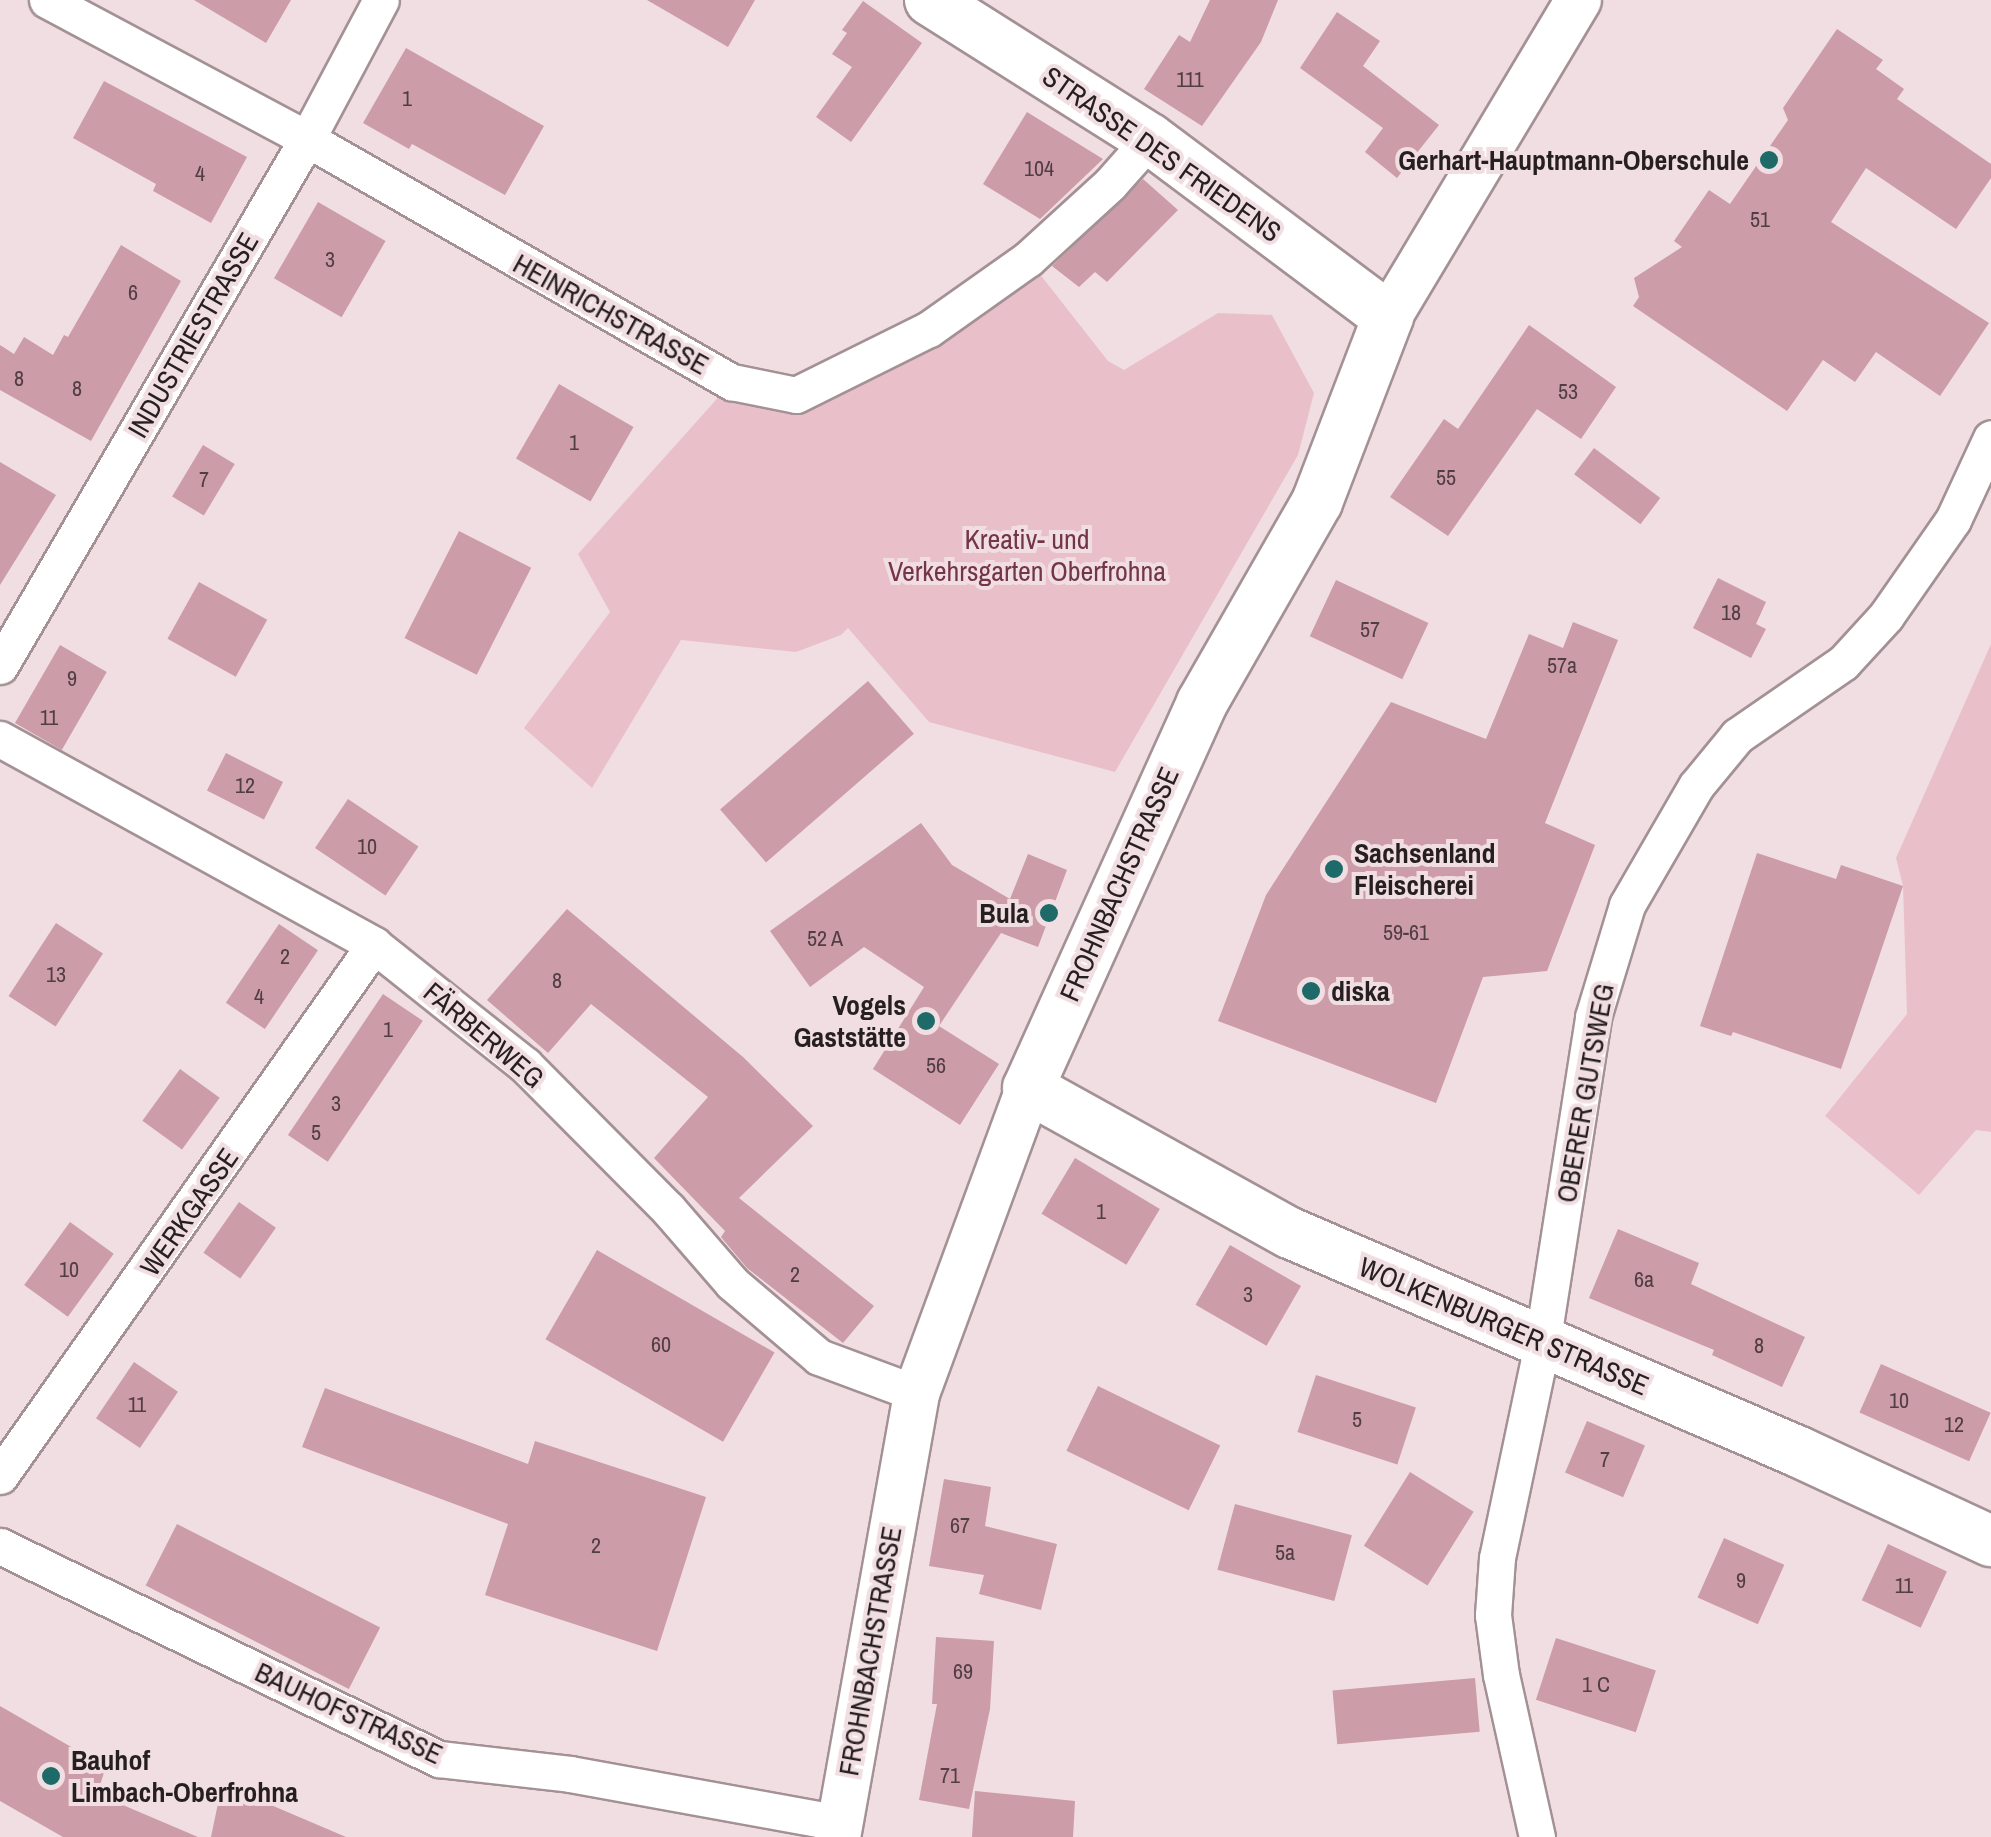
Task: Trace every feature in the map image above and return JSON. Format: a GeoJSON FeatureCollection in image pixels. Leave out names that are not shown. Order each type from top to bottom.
{"type":"FeatureCollection","features":[{"type":"Feature","properties":{"kind":"main road","name":"STRASSE DES FRIEDENS"},"geometry":{"type":"LineString","coordinates":[[930,0],[1150,139],[1388,317]]}},
{"type":"Feature","properties":{"kind":"main road","name":"FROHNBACHSTRASSE"},"geometry":{"type":"LineString","coordinates":[[1028,1088],[1202,703],[1317,502],[1388,317]]}},
{"type":"Feature","properties":{"kind":"main road","name":"WOLKENBURGER STRASSE"},"geometry":{"type":"LineString","coordinates":[[1028,1088],[1290,1232],[1799,1452],[1991,1540]]}},
{"type":"Feature","properties":{"kind":"street","name":"HEINRICHSTRASSE"},"geometry":{"type":"LineString","coordinates":[[46,0],[307,139],[732,382],[796,395],[928,330],[1014,269],[1110,184],[1150,139]]}},
{"type":"Feature","properties":{"kind":"street","name":"INDUSTRIESTRASSE"},"geometry":{"type":"LineString","coordinates":[[0,666],[307,139],[380,0]]}},
{"type":"Feature","properties":{"kind":"street","name":"FROHNBACHSTRASSE"},"geometry":{"type":"LineString","coordinates":[[1388,317],[1578,0]]}},
{"type":"Feature","properties":{"kind":"street","name":"OBERER GUTSWEG"},"geometry":{"type":"LineString","coordinates":[[1538,1837],[1493,1615],[1497,1558],[1542,1344],[1594,1017],[1626,905],[1696,786],[1737,736],[1843,663],[1886,616],[1953,520],[1991,438]]}},
{"type":"Feature","properties":{"kind":"street","name":"FÄRBERWEG"},"geometry":{"type":"LineString","coordinates":[[0,739],[374,945],[525,1065],[668,1209],[732,1283],[819,1357],[916,1393]]}},
{"type":"Feature","properties":{"kind":"street","name":"WERKGASSE"},"geometry":{"type":"LineString","coordinates":[[0,1476],[374,945]]}},
{"type":"Feature","properties":{"kind":"street","name":"FROHNBACHSTRASSE"},"geometry":{"type":"LineString","coordinates":[[838,1830],[916,1393],[1028,1088]]}},
{"type":"Feature","properties":{"kind":"street","name":"BAUHOFSTRASSE"},"geometry":{"type":"LineString","coordinates":[[0,1546],[439,1759],[570,1774],[838,1830]]}},
{"type":"Feature","properties":{"kind":"green space","name":"Kreativ- und Verkehrsgarten Oberfrohna"},"geometry":{"type":"Polygon","coordinates":[[[1028,259],[1108,361],[1124,370],[1218,313],[1272,315],[1314,393],[1298,455],[1115,772],[929,722],[848,628],[841,635],[796,652],[681,640],[592,788],[524,728],[610,612],[578,554],[732,382],[796,395],[1028,259]]]}},
{"type":"Feature","properties":{"kind":"green space"},"geometry":{"type":"Polygon","coordinates":[[[1991,644],[1991,1132],[1976,1130],[1919,1195],[1825,1116],[1907,1014],[1903,886],[1896,858],[1991,644]]]}},
{"type":"Feature","properties":{"kind":"building"},"geometry":{"type":"Polygon","coordinates":[[[194,0],[291,0],[266,43],[194,0]]]}},
{"type":"Feature","properties":{"kind":"building"},"geometry":{"type":"Polygon","coordinates":[[[647,0],[755,0],[728,47],[647,0]]]}},
{"type":"Feature","properties":{"kind":"building"},"geometry":{"type":"Polygon","coordinates":[[[1210,0],[1278,0],[1261,42],[1202,126],[1144,89],[1179,35],[1190,42],[1210,0]]]}},
{"type":"Feature","properties":{"kind":"building"},"geometry":{"type":"Polygon","coordinates":[[[863,1],[922,43],[851,142],[816,117],[852,67],[832,54],[847,33],[842,30],[863,1]]]}},
{"type":"Feature","properties":{"kind":"building"},"geometry":{"type":"Polygon","coordinates":[[[1337,12],[1380,41],[1363,66],[1439,125],[1397,178],[1365,152],[1383,128],[1300,68],[1337,12]]]}},
{"type":"Feature","properties":{"kind":"building"},"geometry":{"type":"Polygon","coordinates":[[[1837,29],[1883,60],[1876,69],[1904,89],[1897,99],[1991,164],[1991,178],[1956,229],[1866,168],[1831,222],[1989,323],[1940,396],[1876,352],[1855,382],[1823,360],[1787,411],[1633,306],[1639,297],[1634,278],[1682,247],[1674,241],[1709,190],[1730,204],[1788,120],[1783,108],[1837,29]]]}},
{"type":"Feature","properties":{"kind":"building"},"geometry":{"type":"Polygon","coordinates":[[[406,48],[544,126],[505,195],[412,144],[409,149],[363,123],[406,48]]]}},
{"type":"Feature","properties":{"kind":"building"},"geometry":{"type":"Polygon","coordinates":[[[104,81],[247,157],[211,223],[153,191],[156,184],[73,138],[104,81]]]}},
{"type":"Feature","properties":{"kind":"building"},"geometry":{"type":"Polygon","coordinates":[[[1027,112],[1103,159],[1040,219],[983,184],[1027,112]]]}},
{"type":"Feature","properties":{"kind":"building"},"geometry":{"type":"Polygon","coordinates":[[[1143,179],[1178,210],[1107,282],[1095,272],[1079,287],[1052,266],[1143,179]]]}},
{"type":"Feature","properties":{"kind":"building"},"geometry":{"type":"Polygon","coordinates":[[[318,202],[386,241],[342,317],[274,278],[318,202]]]}},
{"type":"Feature","properties":{"kind":"building"},"geometry":{"type":"Polygon","coordinates":[[[121,245],[181,281],[91,441],[0,390],[0,345],[14,354],[24,337],[53,355],[64,335],[68,337],[121,245]]]}},
{"type":"Feature","properties":{"kind":"building"},"geometry":{"type":"Polygon","coordinates":[[[1529,325],[1616,387],[1581,439],[1537,409],[1448,536],[1390,497],[1444,419],[1458,429],[1529,325]]]}},
{"type":"Feature","properties":{"kind":"building"},"geometry":{"type":"Polygon","coordinates":[[[559,384],[633,427],[590,501],[516,458],[559,384]]]}},
{"type":"Feature","properties":{"kind":"building"},"geometry":{"type":"Polygon","coordinates":[[[203,445],[235,464],[204,515],[172,496],[203,445]]]}},
{"type":"Feature","properties":{"kind":"building"},"geometry":{"type":"Polygon","coordinates":[[[1594,448],[1660,498],[1640,524],[1574,474],[1594,448]]]}},
{"type":"Feature","properties":{"kind":"building"},"geometry":{"type":"Polygon","coordinates":[[[0,462],[56,495],[0,585],[0,462]]]}},
{"type":"Feature","properties":{"kind":"building"},"geometry":{"type":"Polygon","coordinates":[[[459,531],[531,568],[477,675],[405,638],[459,531]]]}},
{"type":"Feature","properties":{"kind":"building"},"geometry":{"type":"Polygon","coordinates":[[[1718,578],[1766,602],[1756,624],[1766,629],[1751,658],[1693,628],[1718,578]]]}},
{"type":"Feature","properties":{"kind":"building"},"geometry":{"type":"Polygon","coordinates":[[[1336,580],[1428,623],[1402,679],[1310,636],[1336,580]]]}},
{"type":"Feature","properties":{"kind":"building"},"geometry":{"type":"Polygon","coordinates":[[[199,582],[267,620],[236,677],[167,639],[199,582]]]}},
{"type":"Feature","properties":{"kind":"building"},"geometry":{"type":"Polygon","coordinates":[[[1573,622],[1618,640],[1545,823],[1595,845],[1547,971],[1483,977],[1436,1103],[1218,1021],[1266,895],[1391,702],[1486,739],[1529,634],[1563,648],[1573,622]]]}},
{"type":"Feature","properties":{"kind":"building"},"geometry":{"type":"Polygon","coordinates":[[[60,645],[107,672],[62,750],[15,723],[60,645]]]}},
{"type":"Feature","properties":{"kind":"building"},"geometry":{"type":"Polygon","coordinates":[[[868,681],[914,734],[766,862],[720,810],[868,681]]]}},
{"type":"Feature","properties":{"kind":"building"},"geometry":{"type":"Polygon","coordinates":[[[226,753],[283,782],[264,819],[207,790],[226,753]]]}},
{"type":"Feature","properties":{"kind":"building"},"geometry":{"type":"Polygon","coordinates":[[[348,799],[418,847],[385,895],[315,848],[348,799]]]}},
{"type":"Feature","properties":{"kind":"building"},"geometry":{"type":"Polygon","coordinates":[[[921,823],[952,865],[1010,899],[1028,854],[1067,870],[1038,947],[1001,933],[939,1026],[999,1064],[960,1125],[873,1069],[924,987],[864,947],[810,987],[770,931],[921,823]]]}},
{"type":"Feature","properties":{"kind":"building"},"geometry":{"type":"Polygon","coordinates":[[[1757,853],[1836,879],[1841,865],[1903,886],[1841,1069],[1733,1032],[1731,1036],[1700,1026],[1757,853]]]}},
{"type":"Feature","properties":{"kind":"building"},"geometry":{"type":"Polygon","coordinates":[[[567,909],[743,1057],[813,1126],[739,1198],[874,1306],[843,1343],[747,1268],[721,1237],[725,1231],[654,1158],[708,1097],[591,1004],[548,1053],[487,1000],[567,909]]]}},
{"type":"Feature","properties":{"kind":"building"},"geometry":{"type":"Polygon","coordinates":[[[56,923],[103,953],[56,1026],[9,996],[56,923]]]}},
{"type":"Feature","properties":{"kind":"building"},"geometry":{"type":"Polygon","coordinates":[[[279,924],[318,950],[265,1029],[226,1003],[279,924]]]}},
{"type":"Feature","properties":{"kind":"building"},"geometry":{"type":"Polygon","coordinates":[[[383,994],[423,1021],[328,1162],[288,1135],[383,994]]]}},
{"type":"Feature","properties":{"kind":"building"},"geometry":{"type":"Polygon","coordinates":[[[180,1069],[220,1098],[182,1150],[142,1121],[180,1069]]]}},
{"type":"Feature","properties":{"kind":"building"},"geometry":{"type":"Polygon","coordinates":[[[1075,1158],[1160,1209],[1126,1265],[1042,1214],[1075,1158]]]}},
{"type":"Feature","properties":{"kind":"building"},"geometry":{"type":"Polygon","coordinates":[[[239,1202],[276,1228],[240,1279],[203,1253],[239,1202]]]}},
{"type":"Feature","properties":{"kind":"building"},"geometry":{"type":"Polygon","coordinates":[[[70,1222],[114,1254],[68,1317],[24,1285],[70,1222]]]}},
{"type":"Feature","properties":{"kind":"building"},"geometry":{"type":"Polygon","coordinates":[[[1618,1229],[1699,1263],[1691,1284],[1805,1337],[1782,1387],[1712,1355],[1714,1350],[1589,1298],[1618,1229]]]}},
{"type":"Feature","properties":{"kind":"building"},"geometry":{"type":"Polygon","coordinates":[[[1230,1245],[1301,1286],[1267,1346],[1196,1305],[1230,1245]]]}},
{"type":"Feature","properties":{"kind":"building"},"geometry":{"type":"Polygon","coordinates":[[[597,1250],[775,1352],[723,1442],[546,1339],[597,1250]]]}},
{"type":"Feature","properties":{"kind":"building"},"geometry":{"type":"Polygon","coordinates":[[[134,1362],[178,1392],[140,1448],[96,1418],[134,1362]]]}},
{"type":"Feature","properties":{"kind":"building"},"geometry":{"type":"Polygon","coordinates":[[[1881,1364],[1991,1413],[1969,1461],[1859,1412],[1881,1364]]]}},
{"type":"Feature","properties":{"kind":"building"},"geometry":{"type":"Polygon","coordinates":[[[1316,1375],[1416,1407],[1397,1465],[1297,1432],[1316,1375]]]}},
{"type":"Feature","properties":{"kind":"building"},"geometry":{"type":"Polygon","coordinates":[[[1098,1386],[1220,1446],[1189,1510],[1066,1451],[1098,1386]]]}},
{"type":"Feature","properties":{"kind":"building"},"geometry":{"type":"Polygon","coordinates":[[[325,1388],[528,1464],[535,1441],[706,1497],[657,1651],[485,1595],[508,1524],[302,1447],[325,1388]]]}},
{"type":"Feature","properties":{"kind":"building"},"geometry":{"type":"Polygon","coordinates":[[[1587,1421],[1645,1446],[1623,1497],[1565,1473],[1587,1421]]]}},
{"type":"Feature","properties":{"kind":"building"},"geometry":{"type":"Polygon","coordinates":[[[1410,1472],[1474,1512],[1428,1586],[1364,1546],[1410,1472]]]}},
{"type":"Feature","properties":{"kind":"building"},"geometry":{"type":"Polygon","coordinates":[[[944,1479],[991,1487],[985,1526],[1057,1544],[1041,1610],[979,1594],[984,1575],[929,1566],[944,1479]]]}},
{"type":"Feature","properties":{"kind":"building"},"geometry":{"type":"Polygon","coordinates":[[[1235,1504],[1352,1535],[1334,1601],[1217,1570],[1235,1504]]]}},
{"type":"Feature","properties":{"kind":"building"},"geometry":{"type":"Polygon","coordinates":[[[177,1524],[380,1628],[349,1689],[146,1585],[177,1524]]]}},
{"type":"Feature","properties":{"kind":"building"},"geometry":{"type":"Polygon","coordinates":[[[1724,1538],[1784,1565],[1758,1624],[1698,1597],[1724,1538]]]}},
{"type":"Feature","properties":{"kind":"building"},"geometry":{"type":"Polygon","coordinates":[[[1888,1544],[1947,1571],[1921,1628],[1862,1600],[1888,1544]]]}},
{"type":"Feature","properties":{"kind":"building"},"geometry":{"type":"Polygon","coordinates":[[[936,1637],[994,1641],[990,1709],[969,1809],[919,1800],[937,1704],[932,1704],[936,1637]]]}},
{"type":"Feature","properties":{"kind":"building"},"geometry":{"type":"Polygon","coordinates":[[[1556,1638],[1656,1670],[1636,1732],[1536,1700],[1556,1638]]]}},
{"type":"Feature","properties":{"kind":"building"},"geometry":{"type":"Polygon","coordinates":[[[1475,1678],[1480,1732],[1337,1744],[1333,1690],[1475,1678]]]}},
{"type":"Feature","properties":{"kind":"building","name":"Bauhof Limbach-Oberfrohna"},"geometry":{"type":"Polygon","coordinates":[[[0,1706],[106,1767],[97,1794],[198,1837],[63,1837],[0,1801],[0,1706]]]}},
{"type":"Feature","properties":{"kind":"building"},"geometry":{"type":"Polygon","coordinates":[[[222,1784],[346,1837],[211,1837],[222,1784]]]}},
{"type":"Feature","properties":{"kind":"building"},"geometry":{"type":"Polygon","coordinates":[[[975,1791],[1075,1801],[1073,1837],[972,1837],[975,1791]]]}},
{"type":"Feature","properties":{"kind":"place","name":"Gerhart-Hauptmann-Oberschule"},"geometry":{"type":"Point","coordinates":[1769,160]}},
{"type":"Feature","properties":{"kind":"place","name":"Sachsenland Fleischerei"},"geometry":{"type":"Point","coordinates":[1334,869]}},
{"type":"Feature","properties":{"kind":"place","name":"Bula"},"geometry":{"type":"Point","coordinates":[1049,913]}},
{"type":"Feature","properties":{"kind":"place","name":"diska"},"geometry":{"type":"Point","coordinates":[1311,991]}},
{"type":"Feature","properties":{"kind":"place","name":"Vogels Gaststätte"},"geometry":{"type":"Point","coordinates":[926,1021]}},
{"type":"Feature","properties":{"kind":"place","name":"Bauhof Limbach-Oberfrohna"},"geometry":{"type":"Point","coordinates":[51,1776]}}]}
